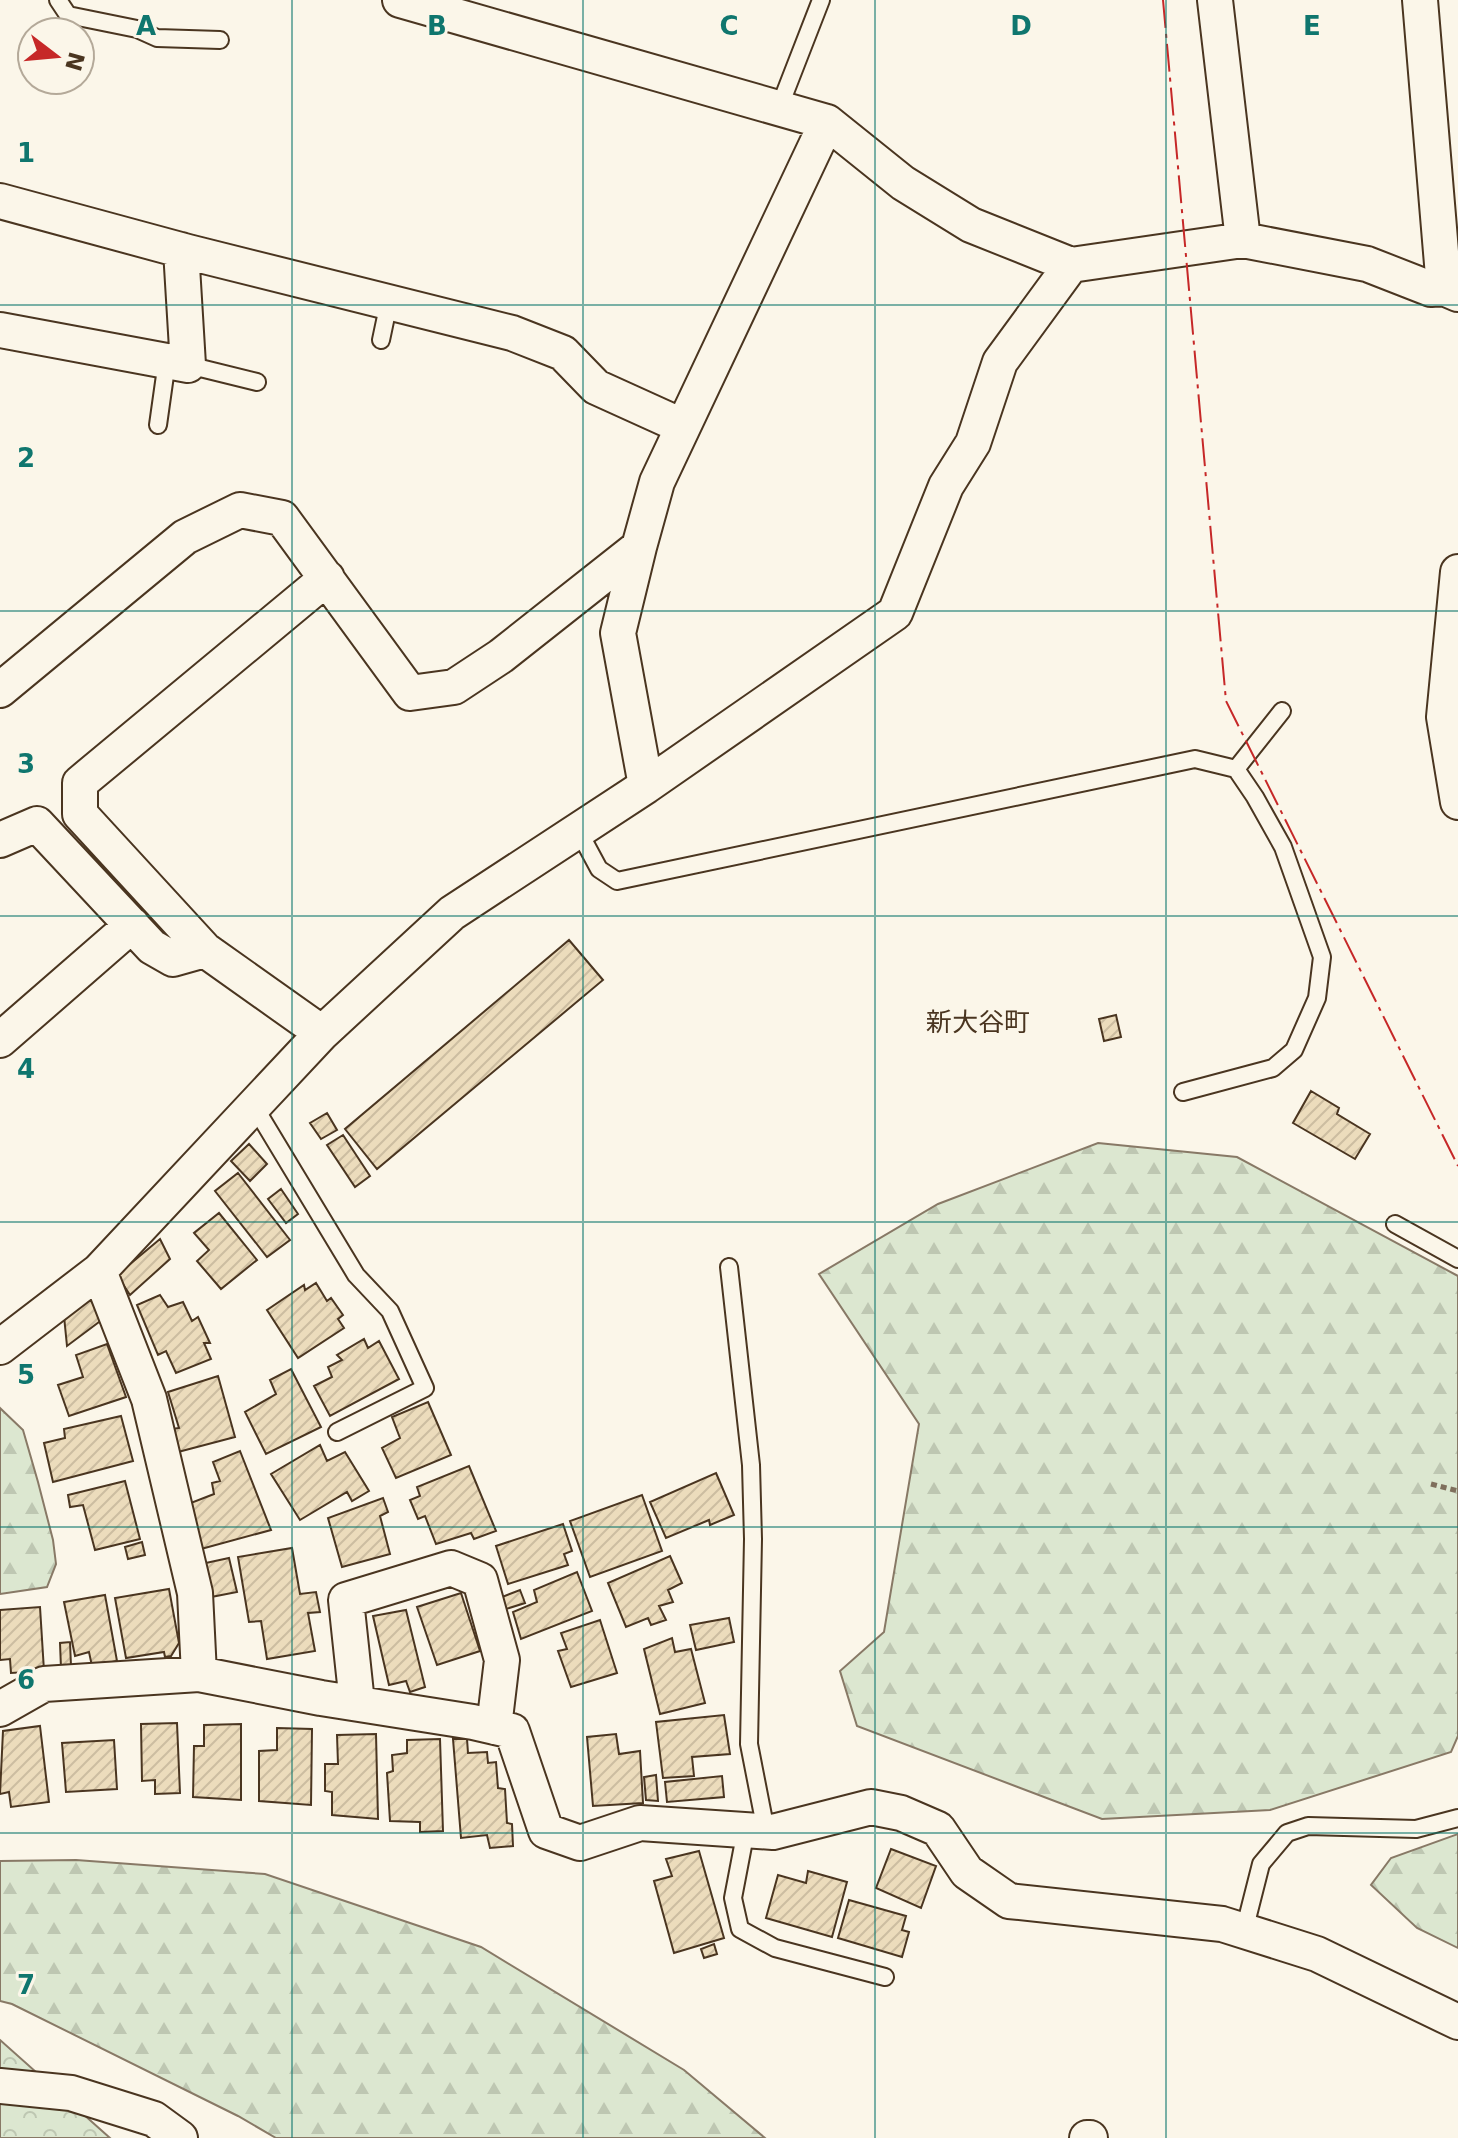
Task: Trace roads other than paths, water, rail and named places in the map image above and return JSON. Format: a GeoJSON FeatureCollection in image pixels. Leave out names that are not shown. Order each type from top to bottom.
{"type":"FeatureCollection","features":[{"type":"Feature","properties":{"kind":"street"},"geometry":{"type":"LineString","coordinates":[[400,0],[827,122],[903,183],[971,225],[1071,265],[1243,240],[1367,264],[1431,289],[1451,291],[1420,0]]}},
{"type":"Feature","properties":{"kind":"street"},"geometry":{"type":"LineString","coordinates":[[1215,0],[1243,240]]}},
{"type":"Feature","properties":{"kind":"street"},"geometry":{"type":"LineString","coordinates":[[646,786],[618,633],[639,547],[657,482],[827,122]]}},
{"type":"Feature","properties":{"kind":"street"},"geometry":{"type":"LineString","coordinates":[[0,201],[512,333],[563,353],[596,387],[682,426]]}},
{"type":"Feature","properties":{"kind":"street"},"geometry":{"type":"LineString","coordinates":[[0,330],[178,363],[181,250]]}},
{"type":"Feature","properties":{"kind":"street"},"geometry":{"type":"LineString","coordinates":[[0,1347],[99,1271],[322,1033],[452,913],[646,786],[895,613],[946,486],[973,443],[1000,362],[1071,265]]}},
{"type":"Feature","properties":{"kind":"street"},"geometry":{"type":"LineString","coordinates":[[0,690],[185,537],[240,510],[282,518],[410,693],[454,687],[501,656],[639,547]]}},
{"type":"Feature","properties":{"kind":"street"},"geometry":{"type":"LineString","coordinates":[[322,1033],[205,950],[80,814],[80,783],[327,578]]}},
{"type":"Feature","properties":{"kind":"street"},"geometry":{"type":"LineString","coordinates":[[1458,580],[1444,717],[1458,802]]}},
{"type":"Feature","properties":{"kind":"street"},"geometry":{"type":"LineString","coordinates":[[0,840],[37,824],[152,947],[173,959],[205,950]]}},
{"type":"Feature","properties":{"kind":"street"},"geometry":{"type":"LineString","coordinates":[[0,1040],[132,925]]}},
{"type":"Feature","properties":{"kind":"street"},"geometry":{"type":"LineString","coordinates":[[99,1271],[149,1399],[195,1593],[199,1674]]}},
{"type":"Feature","properties":{"kind":"street"},"geometry":{"type":"LineString","coordinates":[[357,1703],[346,1600],[451,1568],[480,1580],[495,1633],[502,1660],[494,1727]]}},
{"type":"Feature","properties":{"kind":"street"},"geometry":{"type":"LineString","coordinates":[[0,1709],[44,1684],[199,1674],[512,1731],[546,1831],[580,1843],[640,1823],[756,1831],[871,1807],[901,1813],[938,1829],[967,1872],[1009,1901],[1222,1924],[1317,1954],[1458,2022]]}},
{"type":"Feature","properties":{"kind":"street"},"geometry":{"type":"LineString","coordinates":[[0,2086],[71,2093],[154,2119],[180,2138]]}},
{"type":"Feature","properties":{"kind":"lane"},"geometry":{"type":"LineString","coordinates":[[58,0],[68,15],[137,29],[157,38],[220,40]]}},
{"type":"Feature","properties":{"kind":"lane"},"geometry":{"type":"LineString","coordinates":[[779,108],[821,0]]}},
{"type":"Feature","properties":{"kind":"lane"},"geometry":{"type":"LineString","coordinates":[[381,340],[389,302]]}},
{"type":"Feature","properties":{"kind":"lane"},"geometry":{"type":"LineString","coordinates":[[158,425],[178,363],[257,382]]}},
{"type":"Feature","properties":{"kind":"lane"},"geometry":{"type":"LineString","coordinates":[[1236,769],[1282,711]]}},
{"type":"Feature","properties":{"kind":"lane"},"geometry":{"type":"LineString","coordinates":[[578,830],[599,869],[617,881],[1195,759],[1236,769],[1283,847],[1293,874],[1322,957],[1317,998],[1294,1050],[1273,1068],[1183,1092]]}},
{"type":"Feature","properties":{"kind":"lane"},"geometry":{"type":"LineString","coordinates":[[254,1106],[356,1275],[390,1311],[425,1388],[337,1432]]}},
{"type":"Feature","properties":{"kind":"lane"},"geometry":{"type":"LineString","coordinates":[[1395,1224],[1458,1259]]}},
{"type":"Feature","properties":{"kind":"lane"},"geometry":{"type":"LineString","coordinates":[[729,1267],[751,1465],[753,1539],[749,1744],[756,1831],[733,1898],[740,1929],[775,1948],[885,1977]]}},
{"type":"Feature","properties":{"kind":"lane"},"geometry":{"type":"LineString","coordinates":[[1244,1931],[1261,1864],[1287,1833],[1308,1826],[1416,1829],[1458,1818]]}},
{"type":"Feature","properties":{"kind":"district","name":"新大谷町"},"geometry":{"type":"Point","coordinates":[978,1022]}}]}
